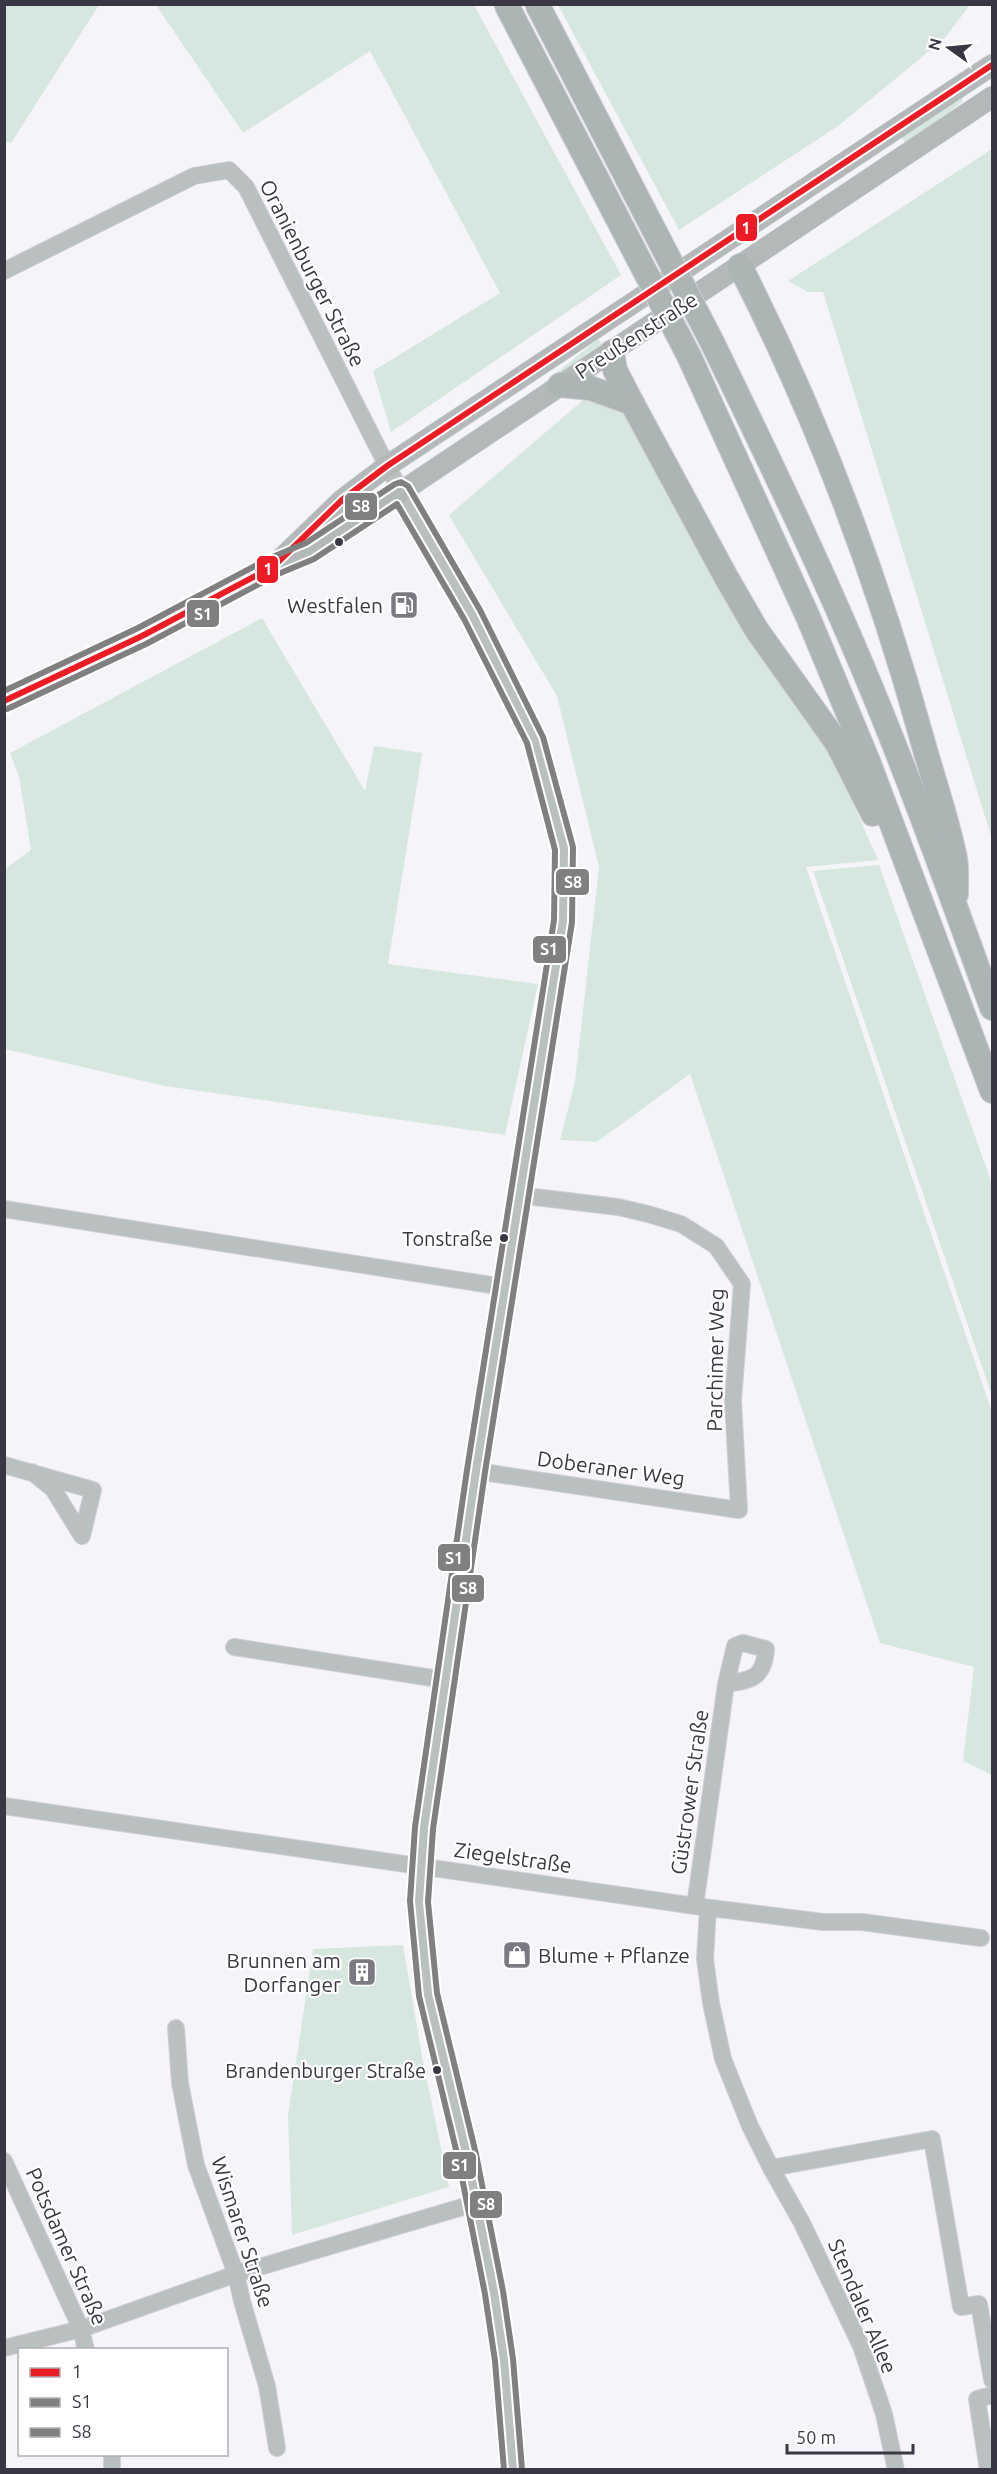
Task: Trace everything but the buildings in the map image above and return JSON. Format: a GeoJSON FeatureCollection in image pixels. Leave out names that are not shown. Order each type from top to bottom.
{"type":"FeatureCollection","features":[{"type":"Feature","properties":{"kind":"highway"},"geometry":{"type":"LineString","coordinates":[[506,4],[689,356],[808,616],[916,885],[993,1091]]}},
{"type":"Feature","properties":{"kind":"highway"},"geometry":{"type":"LineString","coordinates":[[537,4],[712,342],[780,481],[861,663],[902,763],[993,1008]]}},
{"type":"Feature","properties":{"kind":"highway"},"geometry":{"type":"LineString","coordinates":[[740,266],[804,401],[880,598],[903,668],[956,860],[957,911]]}},
{"type":"Feature","properties":{"kind":"highway"},"geometry":{"type":"LineString","coordinates":[[612,352],[615,370],[632,403],[756,629],[837,743],[863,792],[889,850],[916,885]]}},
{"type":"Feature","properties":{"kind":"highway"},"geometry":{"type":"LineString","coordinates":[[560,385],[590,388],[632,403]]}},
{"type":"Feature","properties":{"kind":"main road","name":"Preußenstraße"},"geometry":{"type":"LineString","coordinates":[[274,566],[342,500],[387,466],[993,65]]}},
{"type":"Feature","properties":{"kind":"main road","name":"Preußenstraße"},"geometry":{"type":"LineString","coordinates":[[4,700],[35,688],[142,636],[335,536],[993,97]]}},
{"type":"Feature","properties":{"kind":"main road"},"geometry":{"type":"LineString","coordinates":[[710,251],[740,266]]}},
{"type":"Feature","properties":{"kind":"main road"},"geometry":{"type":"LineString","coordinates":[[612,352],[616,314]]}},
{"type":"Feature","properties":{"kind":"street","name":"Oranienburger Straße"},"geometry":{"type":"LineString","coordinates":[[4,271],[194,176],[229,170],[246,187],[400,491],[472,615],[535,740],[564,849],[563,921],[556,974],[518,1195],[445,1680],[420,1866],[421,1937],[428,1994],[476,2203],[504,2360],[513,2469]]}},
{"type":"Feature","properties":{"kind":"street","name":"Parchimer Weg"},"geometry":{"type":"LineString","coordinates":[[518,1195],[618,1207],[648,1214],[681,1224],[716,1245],[742,1284],[733,1401],[739,1510]]}},
{"type":"Feature","properties":{"kind":"street"},"geometry":{"type":"LineString","coordinates":[[4,1209],[504,1287]]}},
{"type":"Feature","properties":{"kind":"street"},"geometry":{"type":"LineString","coordinates":[[4,1465],[32,1472]]}},
{"type":"Feature","properties":{"kind":"street","name":"Doberaner Weg"},"geometry":{"type":"LineString","coordinates":[[476,1471],[739,1510]]}},
{"type":"Feature","properties":{"kind":"street"},"geometry":{"type":"LineString","coordinates":[[234,1647],[445,1680]]}},
{"type":"Feature","properties":{"kind":"street","name":"Güstrower Straße"},"geometry":{"type":"LineString","coordinates":[[702,1907],[726,1684]]}},
{"type":"Feature","properties":{"kind":"street","name":"Ziegelstraße"},"geometry":{"type":"LineString","coordinates":[[4,1806],[702,1907],[823,1922],[862,1922],[981,1938]]}},
{"type":"Feature","properties":{"kind":"street","name":"Stendaler Allee"},"geometry":{"type":"LineString","coordinates":[[702,1907],[705,1959],[711,2003],[723,2059],[738,2098],[771,2168],[802,2223],[861,2346],[884,2414],[896,2469]]}},
{"type":"Feature","properties":{"kind":"street","name":"Wismarer Straße"},"geometry":{"type":"LineString","coordinates":[[176,2028],[180,2083],[196,2165],[236,2274],[267,2386],[278,2448]]}},
{"type":"Feature","properties":{"kind":"street"},"geometry":{"type":"LineString","coordinates":[[771,2168],[932,2139],[961,2307],[979,2304],[993,2380]]}},
{"type":"Feature","properties":{"kind":"street","name":"Potsdamer Straße"},"geometry":{"type":"LineString","coordinates":[[4,2161],[81,2329],[86,2348]]}},
{"type":"Feature","properties":{"kind":"street"},"geometry":{"type":"LineString","coordinates":[[4,2348],[81,2329],[236,2274],[476,2203]]}},
{"type":"Feature","properties":{"kind":"street"},"geometry":{"type":"LineString","coordinates":[[988,2469],[976,2398],[993,2396]]}},
{"type":"Feature","properties":{"kind":"shaded area"},"geometry":{"type":"Polygon","coordinates":[[[5,4],[99,5],[11,143],[4,141],[5,4]]]}},
{"type":"Feature","properties":{"kind":"shaded area"},"geometry":{"type":"Polygon","coordinates":[[[156,5],[474,5],[621,275],[391,432],[373,371],[500,293],[370,51],[243,133],[156,5]]]}},
{"type":"Feature","properties":{"kind":"shaded area"},"geometry":{"type":"Polygon","coordinates":[[[558,5],[970,5],[944,39],[838,126],[679,230],[558,5]]]}},
{"type":"Feature","properties":{"kind":"shaded area"},"geometry":{"type":"Polygon","coordinates":[[[961,96],[963,101],[908,146],[901,137],[961,96]]]}},
{"type":"Feature","properties":{"kind":"shaded area"},"geometry":{"type":"Polygon","coordinates":[[[992,149],[992,839],[823,292],[808,292],[788,281],[992,149]]]}},
{"type":"Feature","properties":{"kind":"shaded area"},"geometry":{"type":"Polygon","coordinates":[[[598,339],[602,344],[600,350],[542,390],[539,387],[598,339]]]}},
{"type":"Feature","properties":{"kind":"shaded area"},"geometry":{"type":"Polygon","coordinates":[[[589,395],[623,407],[834,760],[878,860],[806,867],[992,1412],[992,1775],[963,1761],[974,1667],[880,1643],[690,1074],[597,1142],[560,1140],[575,1082],[599,867],[557,696],[449,515],[589,395]]]}},
{"type":"Feature","properties":{"kind":"shaded area"},"geometry":{"type":"Polygon","coordinates":[[[262,618],[365,791],[374,746],[422,753],[388,964],[538,984],[505,1135],[165,1086],[5,1049],[5,869],[31,850],[19,776],[10,753],[262,618]]]}},
{"type":"Feature","properties":{"kind":"shaded area"},"geometry":{"type":"Polygon","coordinates":[[[879,865],[992,1184],[992,1396],[813,871],[879,865]]]}},
{"type":"Feature","properties":{"kind":"shaded area"},"geometry":{"type":"Polygon","coordinates":[[[403,1945],[422,2056],[449,2187],[292,2235],[288,2115],[313,1949],[403,1945]]]}},
{"type":"Feature","properties":{"kind":"transit line","name":"1"},"geometry":{"type":"LineString","coordinates":[[4,701],[142,636],[274,566],[342,500],[387,466],[992,65]]}},
{"type":"Feature","properties":{"kind":"transit line","name":"S8"},"geometry":{"type":"LineString","coordinates":[[4,691],[138,628],[270,558],[306,543],[401,482],[408,486],[480,610],[543,737],[573,847],[572,922],[485,1472],[433,1829],[428,1902],[437,1993],[476,2154],[503,2291],[513,2359],[522,2469]]}},
{"type":"Feature","properties":{"kind":"transit line","name":"S1"},"geometry":{"type":"LineString","coordinates":[[7,709],[146,644],[278,574],[314,559],[397,504],[464,619],[527,743],[555,850],[554,920],[467,1470],[415,1827],[410,1901],[419,1996],[458,2158],[485,2294],[495,2361],[504,2470]]}},
{"type":"Feature","properties":{"kind":"place","name":"Westfalen"},"geometry":{"type":"Point","coordinates":[404,605]}},
{"type":"Feature","properties":{"kind":"place","name":"Tonstraße"},"geometry":{"type":"Point","coordinates":[504,1238]}},
{"type":"Feature","properties":{"kind":"place","name":"Blume + Pflanze"},"geometry":{"type":"Point","coordinates":[517,1955]}},
{"type":"Feature","properties":{"kind":"place","name":"Brunnen am Dorfanger"},"geometry":{"type":"Point","coordinates":[362,1972]}},
{"type":"Feature","properties":{"kind":"place","name":"Brandenburger Straße"},"geometry":{"type":"Point","coordinates":[437,2070]}}]}
